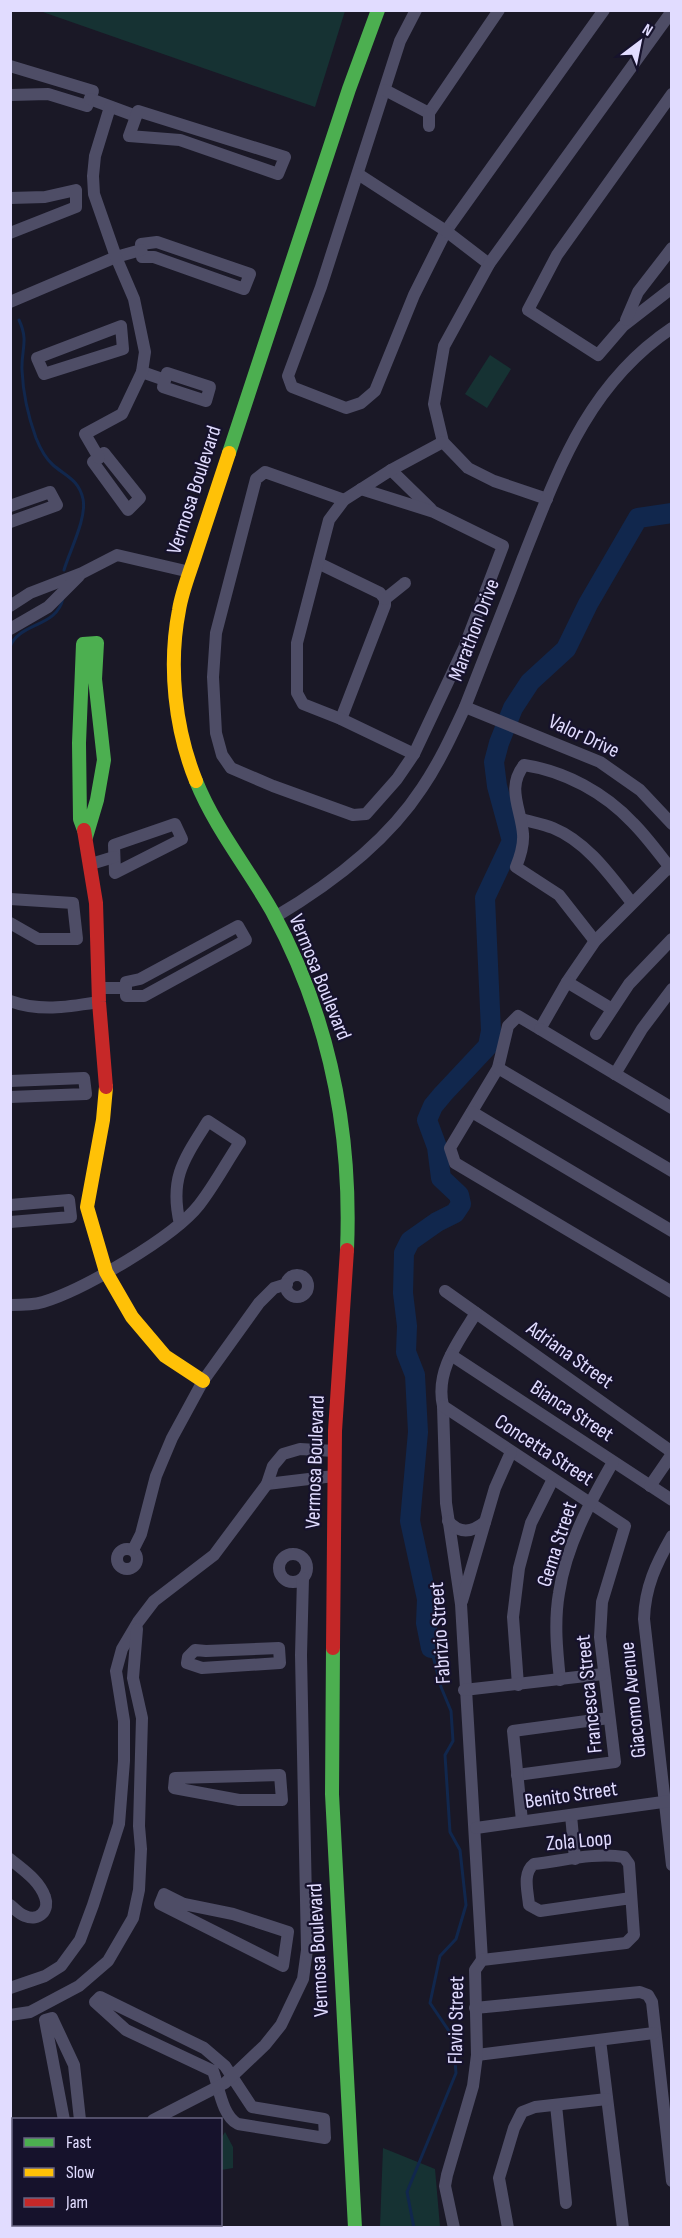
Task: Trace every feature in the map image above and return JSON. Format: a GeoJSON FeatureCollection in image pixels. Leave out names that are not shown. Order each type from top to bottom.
{"type":"FeatureCollection","features":[{"type":"Feature","properties":{"kind":"main road","name":"Vermosa Boulevard"},"geometry":{"type":"LineString","coordinates":[[355,2228],[332,1789],[334,1451],[348,1221],[348,1182],[344,1137],[338,1090],[321,1025],[296,960],[275,917],[212,817],[195,778],[184,740],[178,706],[176,656],[178,613],[190,572],[349,89],[378,10]]}},
{"type":"Feature","properties":{"kind":"main road"},"geometry":{"type":"LineString","coordinates":[[86,837],[97,800],[104,760],[95,679],[97,643],[83,644],[79,742],[80,819],[91,864],[106,1087],[104,1120],[87,1207],[106,1272],[132,1317],[165,1356],[203,1381]]}},
{"type":"Feature","properties":{"kind":"street"},"geometry":{"type":"LineString","coordinates":[[416,10],[400,41],[321,287],[288,376],[292,387],[346,408],[362,403],[375,392],[414,295],[446,231],[604,10]]}},
{"type":"Feature","properties":{"kind":"street"},"geometry":{"type":"LineString","coordinates":[[385,90],[429,119],[499,10]]}},
{"type":"Feature","properties":{"kind":"street"},"geometry":{"type":"LineString","coordinates":[[547,499],[494,481],[468,468],[443,442],[434,404],[444,346],[489,264],[672,11]]}},
{"type":"Feature","properties":{"kind":"street"},"geometry":{"type":"LineString","coordinates":[[10,66],[93,91],[87,106],[48,94],[10,94]]}},
{"type":"Feature","properties":{"kind":"street"},"geometry":{"type":"LineString","coordinates":[[672,94],[557,255],[528,310],[598,355],[623,326],[672,288]]}},
{"type":"Feature","properties":{"kind":"street"},"geometry":{"type":"LineString","coordinates":[[90,99],[136,116]]}},
{"type":"Feature","properties":{"kind":"street"},"geometry":{"type":"LineString","coordinates":[[99,458],[85,434],[122,414],[142,372],[145,352],[134,298],[116,257],[94,194],[95,156],[110,107]]}},
{"type":"Feature","properties":{"kind":"street"},"geometry":{"type":"LineString","coordinates":[[138,111],[285,157],[278,174],[180,140],[129,136],[136,116],[138,111]]}},
{"type":"Feature","properties":{"kind":"street"},"geometry":{"type":"LineString","coordinates":[[358,174],[446,231],[489,264]]}},
{"type":"Feature","properties":{"kind":"street"},"geometry":{"type":"LineString","coordinates":[[10,198],[45,197],[75,190],[76,198],[76,207],[10,233]]}},
{"type":"Feature","properties":{"kind":"street"},"geometry":{"type":"LineString","coordinates":[[76,198],[94,194]]}},
{"type":"Feature","properties":{"kind":"street"},"geometry":{"type":"LineString","coordinates":[[157,242],[250,274],[244,289],[154,257],[142,257],[141,250],[141,244],[157,242]]}},
{"type":"Feature","properties":{"kind":"street"},"geometry":{"type":"LineString","coordinates":[[623,326],[639,292],[672,248]]}},
{"type":"Feature","properties":{"kind":"street"},"geometry":{"type":"LineString","coordinates":[[10,302],[116,257],[141,250]]}},
{"type":"Feature","properties":{"kind":"street"},"geometry":{"type":"LineString","coordinates":[[121,326],[122,337],[123,349],[44,374],[37,358],[121,326]]}},
{"type":"Feature","properties":{"kind":"street","name":"Marathon Drive"},"geometry":{"type":"LineString","coordinates":[[275,917],[312,895],[350,866],[390,829],[422,789],[451,738],[465,707],[559,467],[580,428],[609,386],[643,350],[672,328]]}},
{"type":"Feature","properties":{"kind":"street"},"geometry":{"type":"LineString","coordinates":[[122,337],[142,333]]}},
{"type":"Feature","properties":{"kind":"street"},"geometry":{"type":"LineString","coordinates":[[142,372],[165,380]]}},
{"type":"Feature","properties":{"kind":"street"},"geometry":{"type":"LineString","coordinates":[[414,754],[341,719],[303,704],[297,693],[297,643],[329,520],[344,500],[391,470],[443,442]]}},
{"type":"Feature","properties":{"kind":"street"},"geometry":{"type":"LineString","coordinates":[[391,470],[434,512]]}},
{"type":"Feature","properties":{"kind":"street"},"geometry":{"type":"LineString","coordinates":[[344,500],[265,472],[256,479],[216,633],[213,677],[216,733],[222,755],[231,768],[353,815],[366,814],[397,779],[414,754],[464,648],[503,546],[434,512],[361,489]]}},
{"type":"Feature","properties":{"kind":"street"},"geometry":{"type":"LineString","coordinates":[[10,506],[50,492],[57,505],[10,522]]}},
{"type":"Feature","properties":{"kind":"street"},"geometry":{"type":"LineString","coordinates":[[10,606],[30,593],[82,573],[117,555],[190,572]]}},
{"type":"Feature","properties":{"kind":"street"},"geometry":{"type":"LineString","coordinates":[[318,563],[380,593],[385,599],[385,606],[341,719]]}},
{"type":"Feature","properties":{"kind":"street"},"geometry":{"type":"LineString","coordinates":[[10,629],[48,607],[82,573]]}},
{"type":"Feature","properties":{"kind":"street"},"geometry":{"type":"LineString","coordinates":[[385,599],[405,583]]}},
{"type":"Feature","properties":{"kind":"street","name":"Valor Drive"},"geometry":{"type":"LineString","coordinates":[[465,707],[578,751],[618,772],[648,796],[672,824]]}},
{"type":"Feature","properties":{"kind":"street"},"geometry":{"type":"LineString","coordinates":[[79,742],[102,747]]}},
{"type":"Feature","properties":{"kind":"street"},"geometry":{"type":"LineString","coordinates":[[540,1029],[567,982],[595,941],[670,868],[635,825],[614,804],[589,788],[540,767],[524,765],[516,775],[514,791],[524,836],[521,856],[516,867],[559,895],[595,941]]}},
{"type":"Feature","properties":{"kind":"street"},"geometry":{"type":"LineString","coordinates":[[521,819],[553,828],[571,838],[589,852],[632,903]]}},
{"type":"Feature","properties":{"kind":"street"},"geometry":{"type":"LineString","coordinates":[[175,824],[182,839],[115,873],[114,857],[114,845],[175,824]]}},
{"type":"Feature","properties":{"kind":"street"},"geometry":{"type":"LineString","coordinates":[[91,864],[114,857]]}},
{"type":"Feature","properties":{"kind":"street"},"geometry":{"type":"LineString","coordinates":[[10,899],[73,903],[77,939],[38,939],[10,923]]}},
{"type":"Feature","properties":{"kind":"street"},"geometry":{"type":"LineString","coordinates":[[75,919],[96,917]]}},
{"type":"Feature","properties":{"kind":"street"},"geometry":{"type":"LineString","coordinates":[[238,926],[246,940],[144,996],[126,996],[126,988],[126,982],[140,979],[238,926]]}},
{"type":"Feature","properties":{"kind":"street"},"geometry":{"type":"LineString","coordinates":[[596,1034],[640,972],[672,939]]}},
{"type":"Feature","properties":{"kind":"street"},"geometry":{"type":"LineString","coordinates":[[567,982],[612,1009]]}},
{"type":"Feature","properties":{"kind":"street"},"geometry":{"type":"LineString","coordinates":[[99,988],[126,988]]}},
{"type":"Feature","properties":{"kind":"street"},"geometry":{"type":"LineString","coordinates":[[615,1074],[642,1029],[672,989]]}},
{"type":"Feature","properties":{"kind":"street"},"geometry":{"type":"LineString","coordinates":[[10,1001],[43,1009],[99,1002]]}},
{"type":"Feature","properties":{"kind":"street"},"geometry":{"type":"LineString","coordinates":[[672,1108],[518,1016],[508,1026],[498,1068],[450,1148],[455,1163],[672,1292]]}},
{"type":"Feature","properties":{"kind":"street"},"geometry":{"type":"LineString","coordinates":[[498,1068],[672,1171]]}},
{"type":"Feature","properties":{"kind":"street"},"geometry":{"type":"LineString","coordinates":[[10,1081],[84,1078],[86,1086],[86,1094],[10,1097]]}},
{"type":"Feature","properties":{"kind":"street"},"geometry":{"type":"LineString","coordinates":[[86,1086],[106,1087]]}},
{"type":"Feature","properties":{"kind":"street"},"geometry":{"type":"LineString","coordinates":[[472,1112],[672,1231]]}},
{"type":"Feature","properties":{"kind":"street"},"geometry":{"type":"LineString","coordinates":[[10,1305],[40,1302],[58,1296],[106,1272],[180,1224],[199,1205],[240,1142],[208,1121],[188,1152],[176,1182],[175,1204],[180,1224]]}},
{"type":"Feature","properties":{"kind":"street"},"geometry":{"type":"LineString","coordinates":[[10,1205],[69,1200],[71,1209],[71,1217],[10,1222]]}},
{"type":"Feature","properties":{"kind":"street"},"geometry":{"type":"LineString","coordinates":[[71,1209],[87,1207]]}},
{"type":"Feature","properties":{"kind":"street"},"geometry":{"type":"LineString","coordinates":[[133,1550],[141,1534],[156,1476],[172,1438],[203,1381],[259,1303],[274,1288],[286,1284]]}},
{"type":"Feature","properties":{"kind":"street","name":"Adriana Street"},"geometry":{"type":"LineString","coordinates":[[445,1291],[672,1453],[650,1486]]}},
{"type":"Feature","properties":{"kind":"street","name":"Fabrizio Street"},"geometry":{"type":"LineString","coordinates":[[476,1313],[451,1355],[442,1376],[440,1393],[443,1406],[448,1521],[460,1604],[464,1690],[476,1828],[482,1960]]}},
{"type":"Feature","properties":{"kind":"street","name":"Bianca Street"},"geometry":{"type":"LineString","coordinates":[[451,1355],[672,1500]]}},
{"type":"Feature","properties":{"kind":"street","name":"Concetta Street"},"geometry":{"type":"LineString","coordinates":[[443,1406],[625,1526]]}},
{"type":"Feature","properties":{"kind":"street"},"geometry":{"type":"LineString","coordinates":[[10,1988],[45,1976],[61,1966],[80,1940],[118,1824],[124,1761],[124,1721],[116,1671],[122,1649],[138,1622],[154,1600],[214,1555],[267,1484],[273,1466],[283,1454],[300,1449],[334,1451]]}},
{"type":"Feature","properties":{"kind":"street"},"geometry":{"type":"LineString","coordinates":[[460,1604],[495,1488],[511,1452]]}},
{"type":"Feature","properties":{"kind":"street","name":"Gema Street"},"geometry":{"type":"LineString","coordinates":[[560,1680],[556,1635],[559,1592],[571,1550],[590,1503],[613,1462]]}},
{"type":"Feature","properties":{"kind":"street"},"geometry":{"type":"LineString","coordinates":[[267,1484],[334,1476]]}},
{"type":"Feature","properties":{"kind":"street"},"geometry":{"type":"LineString","coordinates":[[518,1685],[513,1617],[519,1568],[531,1523],[553,1479]]}},
{"type":"Feature","properties":{"kind":"street"},"geometry":{"type":"LineString","coordinates":[[448,1521],[454,1527],[468,1531],[475,1530],[485,1522]]}},
{"type":"Feature","properties":{"kind":"street","name":"Francesca Street"},"geometry":{"type":"LineString","coordinates":[[517,1775],[615,1762],[600,1637],[602,1602],[625,1526]]}},
{"type":"Feature","properties":{"kind":"street","name":"Giacomo Avenue"},"geometry":{"type":"LineString","coordinates":[[672,1536],[655,1564],[649,1582],[644,1619],[667,1801],[672,1865]]}},
{"type":"Feature","properties":{"kind":"street"},"geometry":{"type":"LineString","coordinates":[[169,2116],[232,2078],[265,2045],[281,2025],[303,1979],[307,1950],[301,1655],[303,1578]]}},
{"type":"Feature","properties":{"kind":"street"},"geometry":{"type":"LineString","coordinates":[[10,2015],[30,2012],[79,1986],[108,1961],[133,1918],[141,1849],[139,1826],[142,1719],[133,1678],[138,1622]]}},
{"type":"Feature","properties":{"kind":"street"},"geometry":{"type":"LineString","coordinates":[[279,1648],[280,1655],[280,1663],[202,1668],[187,1663],[188,1657],[197,1649],[206,1651],[279,1648]]}},
{"type":"Feature","properties":{"kind":"street"},"geometry":{"type":"LineString","coordinates":[[280,1655],[301,1655]]}},
{"type":"Feature","properties":{"kind":"street"},"geometry":{"type":"LineString","coordinates":[[464,1690],[603,1674]]}},
{"type":"Feature","properties":{"kind":"street"},"geometry":{"type":"LineString","coordinates":[[522,1821],[513,1731],[609,1718]]}},
{"type":"Feature","properties":{"kind":"street"},"geometry":{"type":"LineString","coordinates":[[124,1721],[142,1719]]}},
{"type":"Feature","properties":{"kind":"street"},"geometry":{"type":"LineString","coordinates":[[280,1775],[281,1786],[282,1800],[239,1800],[174,1788],[175,1778],[280,1775]]}},
{"type":"Feature","properties":{"kind":"street"},"geometry":{"type":"LineString","coordinates":[[281,1786],[304,1786]]}},
{"type":"Feature","properties":{"kind":"street","name":"Benito Street"},"geometry":{"type":"LineString","coordinates":[[476,1828],[667,1801]]}},
{"type":"Feature","properties":{"kind":"street"},"geometry":{"type":"LineString","coordinates":[[571,1815],[575,1859]]}},
{"type":"Feature","properties":{"kind":"street"},"geometry":{"type":"LineString","coordinates":[[118,1824],[139,1826]]}},
{"type":"Feature","properties":{"kind":"street","name":"Zola Loop"},"geometry":{"type":"LineString","coordinates":[[630,1941],[634,1935],[629,1864],[624,1857],[575,1859],[534,1864],[526,1874],[529,1905],[540,1911],[631,1898]]}},
{"type":"Feature","properties":{"kind":"street"},"geometry":{"type":"LineString","coordinates":[[10,1859],[33,1878],[46,1899],[45,1910],[39,1917],[31,1918],[22,1915],[10,1905]]}},
{"type":"Feature","properties":{"kind":"street"},"geometry":{"type":"LineString","coordinates":[[164,1894],[184,1904],[233,1914],[288,1932],[287,1949],[283,1966],[160,1904],[164,1894]]}},
{"type":"Feature","properties":{"kind":"street","name":"Flavio Street"},"geometry":{"type":"LineString","coordinates":[[454,2228],[446,2186],[447,2175],[467,2113],[473,2086],[477,2055],[475,1970],[482,1960],[630,1941]]}},
{"type":"Feature","properties":{"kind":"street"},"geometry":{"type":"LineString","coordinates":[[287,1949],[307,1950]]}},
{"type":"Feature","properties":{"kind":"street"},"geometry":{"type":"LineString","coordinates":[[475,2008],[640,1992],[648,1995],[652,2002],[672,2181]]}},
{"type":"Feature","properties":{"kind":"street"},"geometry":{"type":"LineString","coordinates":[[232,2078],[219,2069],[126,2030],[95,2002],[100,1997],[204,2048],[219,2069],[219,2086],[228,2116],[238,2124],[325,2138],[324,2119],[252,2107],[232,2078]]}},
{"type":"Feature","properties":{"kind":"street"},"geometry":{"type":"LineString","coordinates":[[64,2118],[45,2020],[52,2018],[74,2065],[80,2118]]}},
{"type":"Feature","properties":{"kind":"street"},"geometry":{"type":"LineString","coordinates":[[477,2055],[654,2033]]}},
{"type":"Feature","properties":{"kind":"street"},"geometry":{"type":"LineString","coordinates":[[600,2040],[623,2228]]}},
{"type":"Feature","properties":{"kind":"street"},"geometry":{"type":"LineString","coordinates":[[508,2228],[499,2178],[514,2128],[522,2112],[535,2107],[607,2099]]}},
{"type":"Feature","properties":{"kind":"street"},"geometry":{"type":"LineString","coordinates":[[556,2105],[566,2203]]}},
{"type":"Feature","properties":{"kind":"green space"},"geometry":{"type":"Polygon","coordinates":[[[345,10],[315,107],[40,11],[345,10]]]}},
{"type":"Feature","properties":{"kind":"green space"},"geometry":{"type":"Polygon","coordinates":[[[490,355],[511,369],[487,408],[465,394],[490,355]]]}},
{"type":"Feature","properties":{"kind":"green space"},"geometry":{"type":"Polygon","coordinates":[[[225,2132],[233,2147],[233,2168],[222,2170],[222,2137],[225,2132]]]}},
{"type":"Feature","properties":{"kind":"green space"},"geometry":{"type":"Polygon","coordinates":[[[383,2148],[435,2169],[440,2227],[380,2227],[383,2148]]]}},
{"type":"Feature","properties":{"kind":"waterway"},"geometry":{"type":"LineString","coordinates":[[19,320],[24,334],[23,388],[36,438],[53,465],[75,483],[83,499],[83,515],[64,570]]}},
{"type":"Feature","properties":{"kind":"waterway"},"geometry":{"type":"LineString","coordinates":[[431,1648],[426,1623],[427,1599],[410,1521],[418,1432],[415,1375],[406,1352],[407,1326],[403,1293],[404,1253],[410,1241],[437,1222],[455,1213],[461,1204],[459,1195],[441,1178],[437,1147],[427,1120],[433,1106],[488,1046],[491,1031],[485,898],[512,841],[497,786],[494,762],[513,708],[530,682],[566,649],[588,604],[638,518],[672,513]]}},
{"type":"Feature","properties":{"kind":"waterway"},"geometry":{"type":"LineString","coordinates":[[10,647],[21,633],[53,615],[63,598]]}},
{"type":"Feature","properties":{"kind":"waterway"},"geometry":{"type":"LineString","coordinates":[[414,2228],[407,2192],[456,2073],[453,2037],[430,2003],[440,1956],[456,1939],[466,1905],[460,1850],[450,1832],[445,1755],[453,1741],[451,1711],[441,1687],[431,1648]]}},
{"type":"Feature","properties":{"kind":"traffic: fast"},"geometry":{"type":"LineString","coordinates":[[229,453],[349,89],[378,10]]}},
{"type":"Feature","properties":{"kind":"traffic: fast"},"geometry":{"type":"LineString","coordinates":[[84,830],[80,819],[79,743],[83,644],[97,643],[95,679],[104,760],[97,800],[86,837]]}},
{"type":"Feature","properties":{"kind":"traffic: fast"},"geometry":{"type":"LineString","coordinates":[[196,781],[222,831],[272,911],[292,951],[322,1033],[333,1075],[340,1118],[348,1206],[347,1250]]}},
{"type":"Feature","properties":{"kind":"traffic: fast"},"geometry":{"type":"LineString","coordinates":[[333,1648],[332,1794],[355,2228]]}},
{"type":"Feature","properties":{"kind":"traffic: slow"},"geometry":{"type":"LineString","coordinates":[[196,781],[178,719],[174,675],[176,631],[184,589],[229,453]]}},
{"type":"Feature","properties":{"kind":"traffic: slow"},"geometry":{"type":"LineString","coordinates":[[106,1087],[103,1120],[87,1207],[106,1272],[132,1317],[165,1356],[203,1381]]}},
{"type":"Feature","properties":{"kind":"traffic: jam"},"geometry":{"type":"LineString","coordinates":[[84,830],[96,903],[99,1002],[106,1087]]}},
{"type":"Feature","properties":{"kind":"traffic: jam"},"geometry":{"type":"LineString","coordinates":[[333,1648],[335,1431],[347,1250]]}}]}
